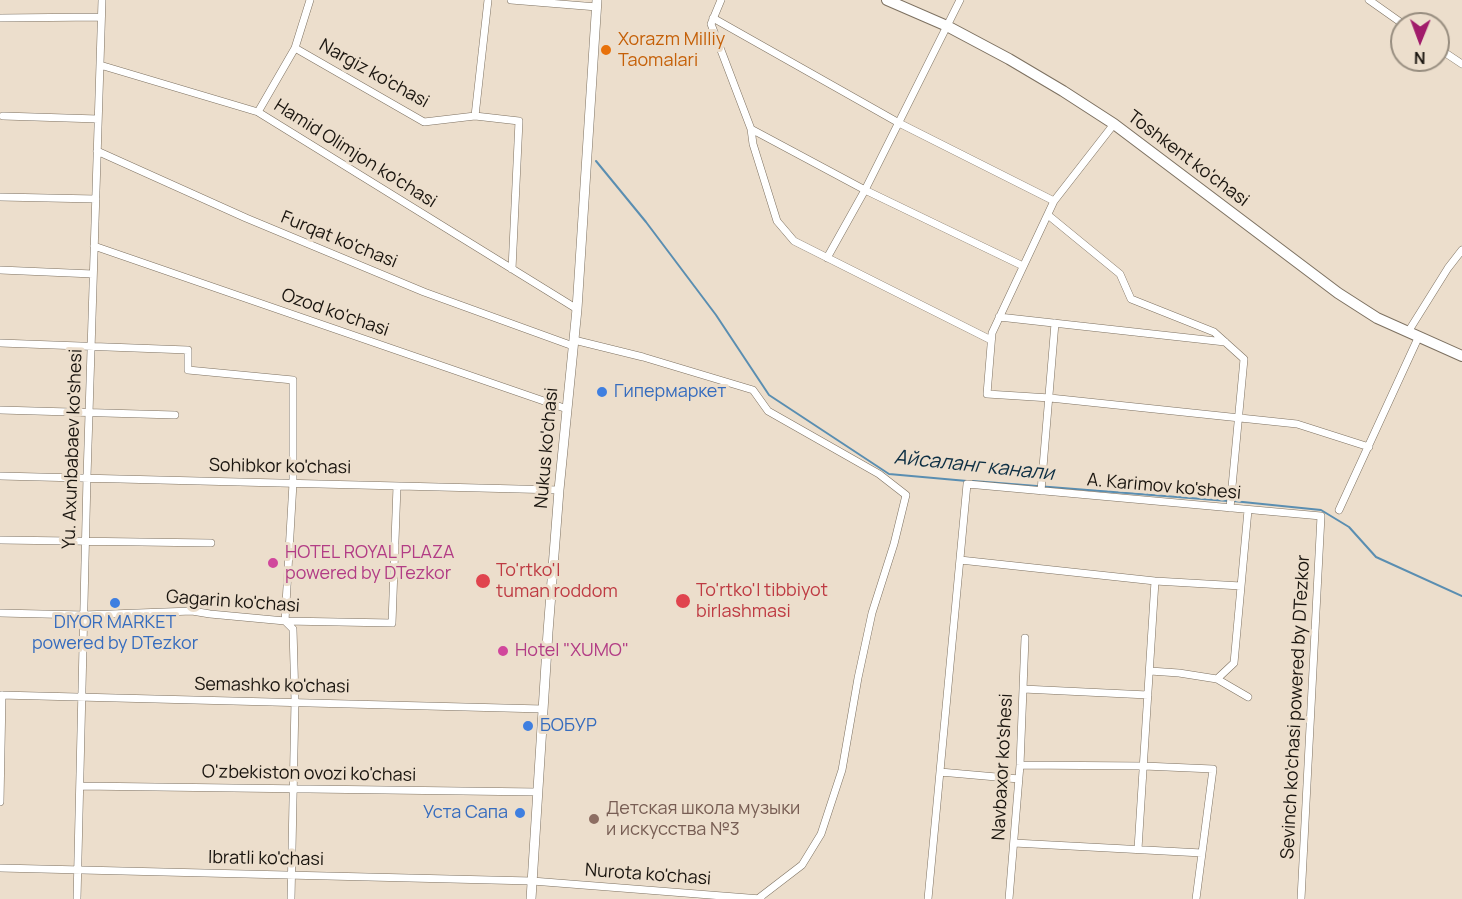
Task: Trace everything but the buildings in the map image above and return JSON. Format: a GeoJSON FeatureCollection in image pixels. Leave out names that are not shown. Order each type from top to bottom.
{"type":"FeatureCollection","features":[{"type":"Feature","properties":{"kind":"highway","name":"Toshkent ko'chasi"},"geometry":{"type":"LineString","coordinates":[[886,0],[947,26],[1009,59],[1113,124],[1338,293],[1377,318],[1462,356]]}},
{"type":"Feature","properties":{"kind":"main road","name":"Nukus ko'chasi"},"geometry":{"type":"LineString","coordinates":[[531,899],[559,490],[577,309],[597,3]]}},
{"type":"Feature","properties":{"kind":"street","name":"Yu. Axunbabaev ko'shesi"},"geometry":{"type":"LineString","coordinates":[[77,899],[102,0]]}},
{"type":"Feature","properties":{"kind":"street"},"geometry":{"type":"LineString","coordinates":[[258,112],[295,48],[310,0]]}},
{"type":"Feature","properties":{"kind":"street"},"geometry":{"type":"LineString","coordinates":[[475,116],[488,0]]}},
{"type":"Feature","properties":{"kind":"street"},"geometry":{"type":"LineString","coordinates":[[511,0],[597,3]]}},
{"type":"Feature","properties":{"kind":"street"},"geometry":{"type":"LineString","coordinates":[[721,0],[711,24],[752,129],[753,144],[777,221],[794,241],[991,340]]}},
{"type":"Feature","properties":{"kind":"street"},"geometry":{"type":"LineString","coordinates":[[828,258],[866,190],[960,0]]}},
{"type":"Feature","properties":{"kind":"street"},"geometry":{"type":"LineString","coordinates":[[1370,0],[1390,15]]}},
{"type":"Feature","properties":{"kind":"street"},"geometry":{"type":"LineString","coordinates":[[0,18],[101,17]]}},
{"type":"Feature","properties":{"kind":"street"},"geometry":{"type":"LineString","coordinates":[[713,18],[899,123],[1054,201]]}},
{"type":"Feature","properties":{"kind":"street","name":"Nargiz ko'chasi"},"geometry":{"type":"LineString","coordinates":[[295,48],[424,122],[475,116],[519,121],[512,269]]}},
{"type":"Feature","properties":{"kind":"street","name":"Hamid Olimjon ko'chasi"},"geometry":{"type":"LineString","coordinates":[[100,64],[258,112],[577,309]]}},
{"type":"Feature","properties":{"kind":"street"},"geometry":{"type":"LineString","coordinates":[[3,116],[98,118]]}},
{"type":"Feature","properties":{"kind":"street"},"geometry":{"type":"LineString","coordinates":[[1113,124],[1054,201],[999,317],[992,333],[987,394],[1050,398],[1297,424],[1369,447]]}},
{"type":"Feature","properties":{"kind":"street"},"geometry":{"type":"LineString","coordinates":[[752,129],[866,190],[1023,266]]}},
{"type":"Feature","properties":{"kind":"street","name":"Furqat ko'chasi"},"geometry":{"type":"LineString","coordinates":[[97,152],[246,218],[424,292],[573,343],[643,357],[753,390],[768,411],[879,474],[906,495],[872,613],[842,770],[820,834],[802,865],[760,899]]}},
{"type":"Feature","properties":{"kind":"street"},"geometry":{"type":"LineString","coordinates":[[0,197],[96,199]]}},
{"type":"Feature","properties":{"kind":"street"},"geometry":{"type":"LineString","coordinates":[[1048,214],[1120,274],[1131,299],[1214,332],[1244,359],[1230,508]]}},
{"type":"Feature","properties":{"kind":"street","name":"Ozod ko'chasi"},"geometry":{"type":"LineString","coordinates":[[94,246],[567,409]]}},
{"type":"Feature","properties":{"kind":"street"},"geometry":{"type":"LineString","coordinates":[[1408,332],[1462,250]]}},
{"type":"Feature","properties":{"kind":"street"},"geometry":{"type":"LineString","coordinates":[[0,270],[93,274]]}},
{"type":"Feature","properties":{"kind":"street"},"geometry":{"type":"LineString","coordinates":[[999,317],[1225,342]]}},
{"type":"Feature","properties":{"kind":"street"},"geometry":{"type":"LineString","coordinates":[[1041,491],[1055,323]]}},
{"type":"Feature","properties":{"kind":"street"},"geometry":{"type":"LineString","coordinates":[[1339,510],[1419,336]]}},
{"type":"Feature","properties":{"kind":"street"},"geometry":{"type":"LineString","coordinates":[[0,343],[188,350],[188,370],[292,380],[293,483],[285,621],[293,629],[295,701],[291,899]]}},
{"type":"Feature","properties":{"kind":"street"},"geometry":{"type":"LineString","coordinates":[[0,410],[175,415]]}},
{"type":"Feature","properties":{"kind":"street","name":"Sohibkor ko'chasi"},"geometry":{"type":"LineString","coordinates":[[0,476],[559,490]]}},
{"type":"Feature","properties":{"kind":"street","name":"A. Karimov ko'shesi"},"geometry":{"type":"LineString","coordinates":[[960,560],[968,484],[1321,516]]}},
{"type":"Feature","properties":{"kind":"street","name":"Gagarin ko'chasi"},"geometry":{"type":"LineString","coordinates":[[0,612],[84,615],[192,611],[285,621],[392,623],[397,486]]}},
{"type":"Feature","properties":{"kind":"street"},"geometry":{"type":"LineString","coordinates":[[1217,679],[1234,663],[1248,510]]}},
{"type":"Feature","properties":{"kind":"street","name":"Sevinch ko'chasi powered by DTezkor"},"geometry":{"type":"LineString","coordinates":[[1301,899],[1321,516]]}},
{"type":"Feature","properties":{"kind":"street"},"geometry":{"type":"LineString","coordinates":[[0,540],[211,543]]}},
{"type":"Feature","properties":{"kind":"street"},"geometry":{"type":"LineString","coordinates":[[928,899],[960,560],[1155,581],[1241,586]]}},
{"type":"Feature","properties":{"kind":"street"},"geometry":{"type":"LineString","coordinates":[[1138,849],[1155,581]]}},
{"type":"Feature","properties":{"kind":"street","name":"Navbaxor ko'shesi"},"geometry":{"type":"LineString","coordinates":[[1009,899],[1020,765],[1025,638]]}},
{"type":"Feature","properties":{"kind":"street"},"geometry":{"type":"LineString","coordinates":[[1150,672],[1179,673],[1217,679],[1248,697]]}},
{"type":"Feature","properties":{"kind":"street"},"geometry":{"type":"LineString","coordinates":[[1023,689],[1148,695]]}},
{"type":"Feature","properties":{"kind":"street"},"geometry":{"type":"LineString","coordinates":[[0,802],[1,695]]}},
{"type":"Feature","properties":{"kind":"street","name":"Semashko ko'chasi"},"geometry":{"type":"LineString","coordinates":[[1,695],[543,709]]}},
{"type":"Feature","properties":{"kind":"street"},"geometry":{"type":"LineString","coordinates":[[1020,765],[1144,766],[1213,770],[1196,899]]}},
{"type":"Feature","properties":{"kind":"street"},"geometry":{"type":"LineString","coordinates":[[940,772],[1019,779]]}},
{"type":"Feature","properties":{"kind":"street","name":"O'zbekiston ovozi ko'chasi"},"geometry":{"type":"LineString","coordinates":[[80,786],[538,792]]}},
{"type":"Feature","properties":{"kind":"street"},"geometry":{"type":"LineString","coordinates":[[1014,843],[1202,853]]}},
{"type":"Feature","properties":{"kind":"street","name":"Ibratli ko'chasi"},"geometry":{"type":"LineString","coordinates":[[0,868],[532,881]]}},
{"type":"Feature","properties":{"kind":"street","name":"Nurota ko'chasi"},"geometry":{"type":"LineString","coordinates":[[532,881],[760,899]]}},
{"type":"Feature","properties":{"kind":"waterway","name":"Айсаланг канали"},"geometry":{"type":"LineString","coordinates":[[596,161],[646,222],[716,315],[769,395],[889,474],[967,481]]}},
{"type":"Feature","properties":{"kind":"waterway","name":"Айсаланг канали"},"geometry":{"type":"LineString","coordinates":[[973,481],[1228,501]]}},
{"type":"Feature","properties":{"kind":"waterway","name":"Айсаланг канали"},"geometry":{"type":"LineString","coordinates":[[1233,501],[1321,510],[1349,527],[1376,557],[1462,596]]}},
{"type":"Feature","properties":{"kind":"place","name":"Xorazm Milliy Taomalari"},"geometry":{"type":"Point","coordinates":[606,50]}},
{"type":"Feature","properties":{"kind":"place","name":"Гипермаркет"},"geometry":{"type":"Point","coordinates":[602,392]}},
{"type":"Feature","properties":{"kind":"place","name":"HOTEL ROYAL PLAZA powered by DTezkor"},"geometry":{"type":"Point","coordinates":[273,563]}},
{"type":"Feature","properties":{"kind":"place","name":"To'rtko'l tuman roddom"},"geometry":{"type":"Point","coordinates":[483,581]}},
{"type":"Feature","properties":{"kind":"place","name":"To'rtko'l tibbiyot birlashmasi"},"geometry":{"type":"Point","coordinates":[683,601]}},
{"type":"Feature","properties":{"kind":"place","name":"DIYOR MARKET powered by DTezkor"},"geometry":{"type":"Point","coordinates":[115,603]}},
{"type":"Feature","properties":{"kind":"place","name":"Hotel \"XUMO\""},"geometry":{"type":"Point","coordinates":[503,651]}},
{"type":"Feature","properties":{"kind":"place","name":"БОБУР"},"geometry":{"type":"Point","coordinates":[528,726]}},
{"type":"Feature","properties":{"kind":"place","name":"Уста Сапа"},"geometry":{"type":"Point","coordinates":[520,813]}},
{"type":"Feature","properties":{"kind":"place","name":"Детская школа музыки и искусства №3"},"geometry":{"type":"Point","coordinates":[594,819]}}]}
